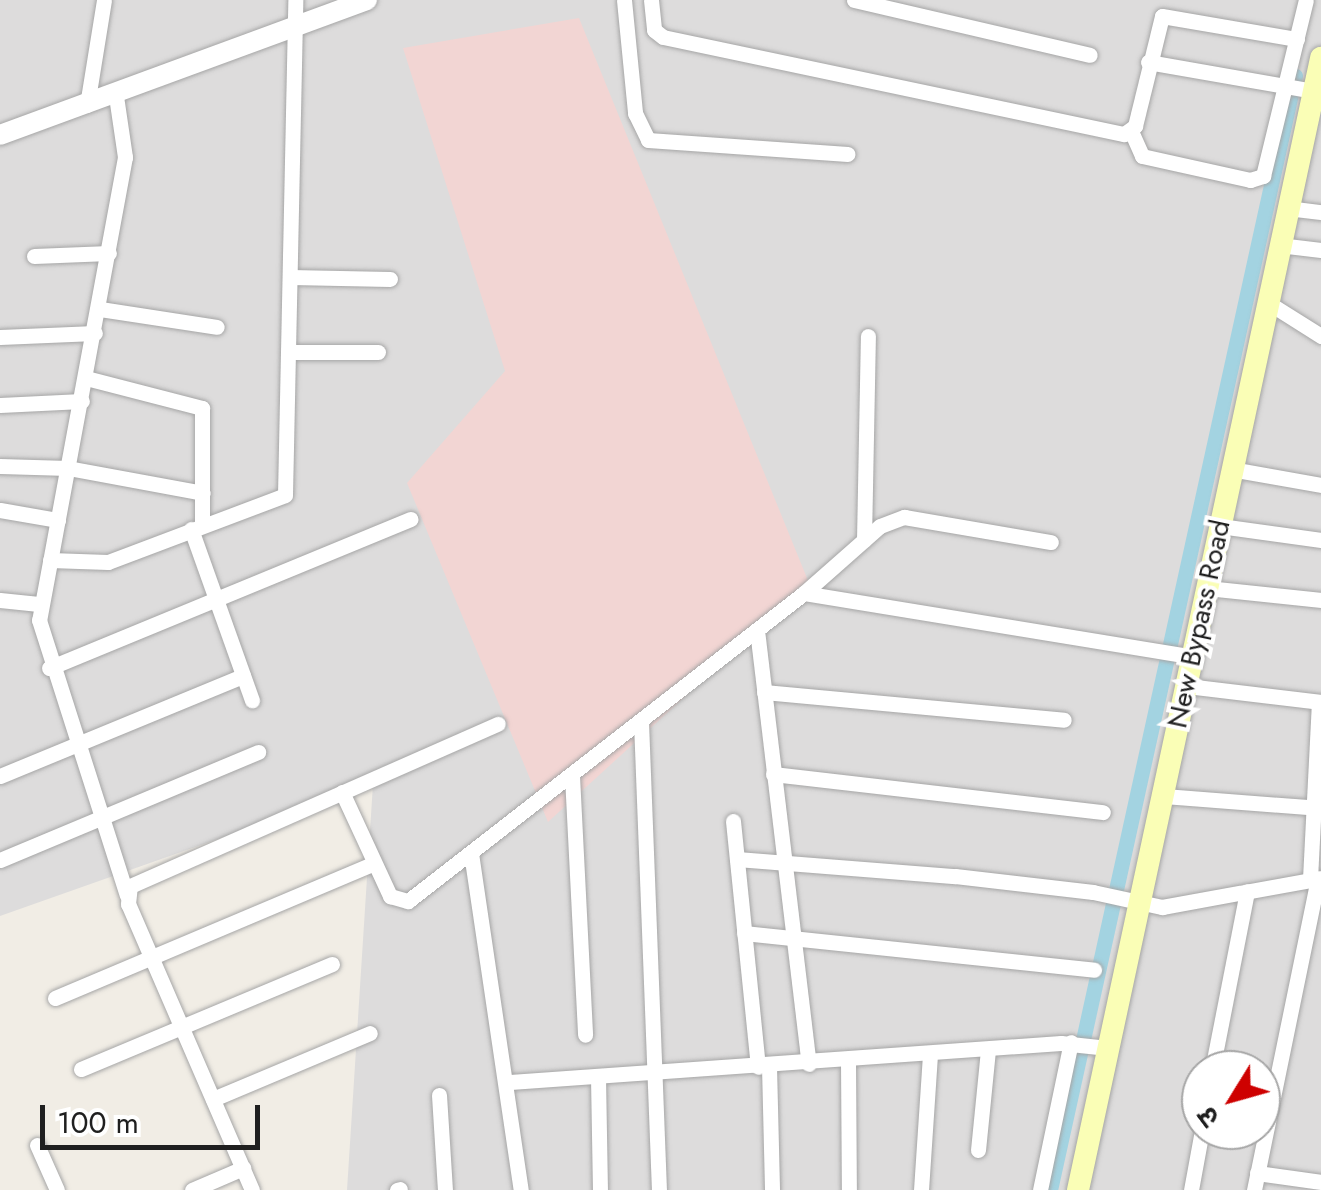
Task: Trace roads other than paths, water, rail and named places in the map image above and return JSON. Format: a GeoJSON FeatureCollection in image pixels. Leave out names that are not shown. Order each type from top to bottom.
{"type":"FeatureCollection","features":[{"type":"Feature","properties":{"kind":"main road","name":"New Bypass Road"},"geometry":{"type":"LineString","coordinates":[[1078,1190],[1088,1044],[1125,899],[1164,796],[1186,686],[1183,656],[1207,588],[1287,208],[1313,128],[1298,88],[1321,58]]}},
{"type":"Feature","properties":{"kind":"street"},"geometry":{"type":"LineString","coordinates":[[86,106],[104,0]]}},
{"type":"Feature","properties":{"kind":"street"},"geometry":{"type":"LineString","coordinates":[[50,560],[108,562],[197,527],[274,505],[286,495],[294,0]]}},
{"type":"Feature","properties":{"kind":"street"},"geometry":{"type":"LineString","coordinates":[[0,135],[116,96],[367,0]]}},
{"type":"Feature","properties":{"kind":"street"},"geometry":{"type":"LineString","coordinates":[[624,0],[635,114],[648,140],[848,154]]}},
{"type":"Feature","properties":{"kind":"street"},"geometry":{"type":"LineString","coordinates":[[651,0],[654,30],[663,37],[1074,128],[1132,131]]}},
{"type":"Feature","properties":{"kind":"street"},"geometry":{"type":"LineString","coordinates":[[854,0],[1090,56]]}},
{"type":"Feature","properties":{"kind":"street"},"geometry":{"type":"LineString","coordinates":[[1297,38],[1167,14],[1158,22],[1132,131],[1142,156],[1258,178],[1268,170],[1298,88],[1297,38],[1306,0]]}},
{"type":"Feature","properties":{"kind":"street"},"geometry":{"type":"LineString","coordinates":[[1148,62],[1298,88]]}},
{"type":"Feature","properties":{"kind":"street"},"geometry":{"type":"LineString","coordinates":[[116,96],[125,142],[109,254],[40,604],[50,668],[96,815],[150,957],[252,1190]]}},
{"type":"Feature","properties":{"kind":"street"},"geometry":{"type":"LineString","coordinates":[[1287,208],[1321,212]]}},
{"type":"Feature","properties":{"kind":"street"},"geometry":{"type":"LineString","coordinates":[[1280,244],[1321,250]]}},
{"type":"Feature","properties":{"kind":"street"},"geometry":{"type":"LineString","coordinates":[[34,256],[109,254]]}},
{"type":"Feature","properties":{"kind":"street"},"geometry":{"type":"LineString","coordinates":[[290,277],[390,278]]}},
{"type":"Feature","properties":{"kind":"street"},"geometry":{"type":"LineString","coordinates":[[1266,302],[1321,336]]}},
{"type":"Feature","properties":{"kind":"street"},"geometry":{"type":"LineString","coordinates":[[100,310],[218,327]]}},
{"type":"Feature","properties":{"kind":"street"},"geometry":{"type":"LineString","coordinates":[[0,337],[96,333]]}},
{"type":"Feature","properties":{"kind":"street"},"geometry":{"type":"LineString","coordinates":[[864,540],[868,336]]}},
{"type":"Feature","properties":{"kind":"street"},"geometry":{"type":"LineString","coordinates":[[289,352],[378,352]]}},
{"type":"Feature","properties":{"kind":"street"},"geometry":{"type":"LineString","coordinates":[[86,378],[199,405],[203,493],[197,527],[216,602],[252,700]]}},
{"type":"Feature","properties":{"kind":"street"},"geometry":{"type":"LineString","coordinates":[[0,405],[82,401]]}},
{"type":"Feature","properties":{"kind":"street"},"geometry":{"type":"LineString","coordinates":[[0,466],[68,468],[203,493]]}},
{"type":"Feature","properties":{"kind":"street"},"geometry":{"type":"LineString","coordinates":[[1231,469],[1321,485]]}},
{"type":"Feature","properties":{"kind":"street"},"geometry":{"type":"LineString","coordinates":[[0,510],[58,520]]}},
{"type":"Feature","properties":{"kind":"street"},"geometry":{"type":"LineString","coordinates":[[342,792],[390,896],[400,903],[472,853],[642,722],[864,540],[904,516],[1051,542]]}},
{"type":"Feature","properties":{"kind":"street"},"geometry":{"type":"LineString","coordinates":[[50,668],[410,519]]}},
{"type":"Feature","properties":{"kind":"street"},"geometry":{"type":"LineString","coordinates":[[1220,526],[1321,540]]}},
{"type":"Feature","properties":{"kind":"street"},"geometry":{"type":"LineString","coordinates":[[1207,588],[1321,600]]}},
{"type":"Feature","properties":{"kind":"street"},"geometry":{"type":"LineString","coordinates":[[804,593],[1183,656]]}},
{"type":"Feature","properties":{"kind":"street"},"geometry":{"type":"LineString","coordinates":[[0,600],[40,604]]}},
{"type":"Feature","properties":{"kind":"street"},"geometry":{"type":"LineString","coordinates":[[757,630],[780,858],[810,1064]]}},
{"type":"Feature","properties":{"kind":"street"},"geometry":{"type":"LineString","coordinates":[[0,776],[243,676]]}},
{"type":"Feature","properties":{"kind":"street"},"geometry":{"type":"LineString","coordinates":[[1186,686],[1320,702],[1316,879],[1254,1190]]}},
{"type":"Feature","properties":{"kind":"street"},"geometry":{"type":"LineString","coordinates":[[764,692],[1064,720]]}},
{"type":"Feature","properties":{"kind":"street"},"geometry":{"type":"LineString","coordinates":[[642,722],[658,1190]]}},
{"type":"Feature","properties":{"kind":"street"},"geometry":{"type":"LineString","coordinates":[[127,895],[138,881],[498,724]]}},
{"type":"Feature","properties":{"kind":"street"},"geometry":{"type":"LineString","coordinates":[[0,860],[96,815],[258,752]]}},
{"type":"Feature","properties":{"kind":"street"},"geometry":{"type":"LineString","coordinates":[[773,774],[1103,812]]}},
{"type":"Feature","properties":{"kind":"street"},"geometry":{"type":"LineString","coordinates":[[572,776],[586,1036]]}},
{"type":"Feature","properties":{"kind":"street"},"geometry":{"type":"LineString","coordinates":[[1164,796],[1318,808]]}},
{"type":"Feature","properties":{"kind":"street"},"geometry":{"type":"LineString","coordinates":[[733,822],[763,1067],[772,1190]]}},
{"type":"Feature","properties":{"kind":"street"},"geometry":{"type":"LineString","coordinates":[[472,853],[510,1082],[522,1190]]}},
{"type":"Feature","properties":{"kind":"street"},"geometry":{"type":"LineString","coordinates":[[736,859],[780,858],[1125,899],[1162,908],[1316,879]]}},
{"type":"Feature","properties":{"kind":"street"},"geometry":{"type":"LineString","coordinates":[[55,998],[374,863]]}},
{"type":"Feature","properties":{"kind":"street"},"geometry":{"type":"LineString","coordinates":[[1216,1050],[1247,891]]}},
{"type":"Feature","properties":{"kind":"street"},"geometry":{"type":"LineString","coordinates":[[744,934],[790,933],[1094,970]]}},
{"type":"Feature","properties":{"kind":"street"},"geometry":{"type":"LineString","coordinates":[[80,1069],[332,964]]}},
{"type":"Feature","properties":{"kind":"street"},"geometry":{"type":"LineString","coordinates":[[212,1100],[370,1033]]}},
{"type":"Feature","properties":{"kind":"street"},"geometry":{"type":"LineString","coordinates":[[510,1082],[1088,1044],[1040,1190]]}},
{"type":"Feature","properties":{"kind":"street"},"geometry":{"type":"LineString","coordinates":[[978,1150],[988,1049]]}},
{"type":"Feature","properties":{"kind":"street"},"geometry":{"type":"LineString","coordinates":[[921,1190],[930,1054]]}},
{"type":"Feature","properties":{"kind":"street"},"geometry":{"type":"LineString","coordinates":[[848,1060],[849,1190]]}},
{"type":"Feature","properties":{"kind":"street"},"geometry":{"type":"LineString","coordinates":[[598,1077],[600,1190]]}},
{"type":"Feature","properties":{"kind":"street"},"geometry":{"type":"LineString","coordinates":[[439,1095],[445,1190]]}},
{"type":"Feature","properties":{"kind":"street"},"geometry":{"type":"LineString","coordinates":[[38,1145],[57,1190]]}},
{"type":"Feature","properties":{"kind":"street"},"geometry":{"type":"LineString","coordinates":[[1192,1190],[1199,1150]]}},
{"type":"Feature","properties":{"kind":"street"},"geometry":{"type":"LineString","coordinates":[[192,1190],[242,1168]]}},
{"type":"Feature","properties":{"kind":"street"},"geometry":{"type":"LineString","coordinates":[[1257,1173],[1321,1182]]}},
{"type":"Feature","properties":{"kind":"waterway"},"geometry":{"type":"LineString","coordinates":[[1050,1190],[1295,76]]}}]}
